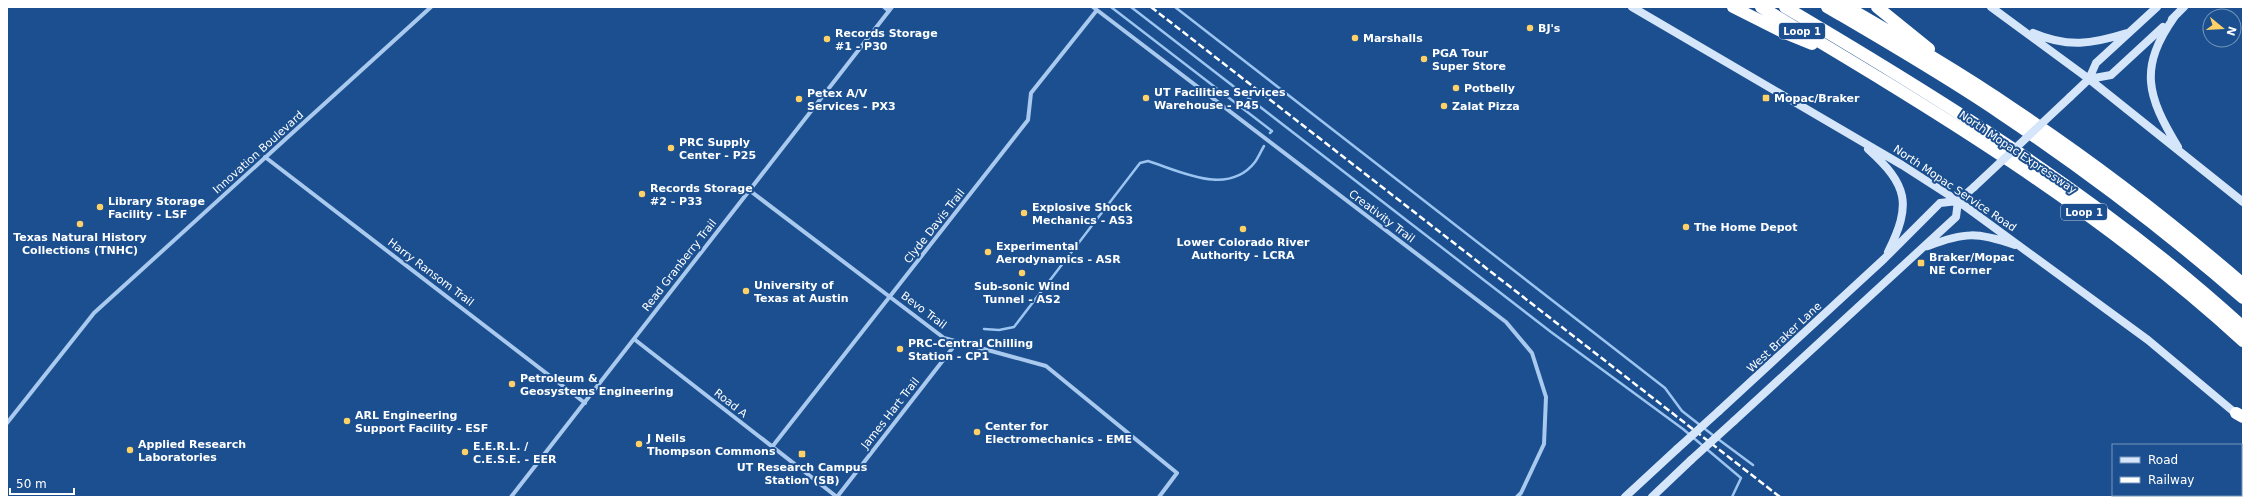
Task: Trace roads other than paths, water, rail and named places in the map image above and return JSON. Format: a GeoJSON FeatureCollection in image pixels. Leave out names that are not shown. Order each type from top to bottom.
{"type":"FeatureCollection","features":[{"type":"Feature","properties":{"kind":"highway"},"geometry":{"type":"LineString","coordinates":[[1733,7],[1785,33],[1842,55]]}},
{"type":"Feature","properties":{"kind":"highway","name":"North Mopac Expressway"},"geometry":{"type":"LineString","coordinates":[[1761,7],[1986,144],[2048,187],[2142,256],[2243,341]]}},
{"type":"Feature","properties":{"kind":"highway"},"geometry":{"type":"LineString","coordinates":[[1785,7],[1922,88],[2050,173],[2151,249],[2243,327]]}},
{"type":"Feature","properties":{"kind":"highway"},"geometry":{"type":"LineString","coordinates":[[1827,7],[1999,112],[2069,160],[2167,234],[2243,298]]}},
{"type":"Feature","properties":{"kind":"highway"},"geometry":{"type":"LineString","coordinates":[[1847,7],[1949,67],[2020,113],[2119,183],[2243,284]]}},
{"type":"Feature","properties":{"kind":"highway"},"geometry":{"type":"LineString","coordinates":[[1877,7],[1949,67]]}},
{"type":"Feature","properties":{"kind":"main road","name":"North Mopac Service Road"},"geometry":{"type":"LineString","coordinates":[[1632,7],[1857,138],[1958,201],[2025,248],[2148,340],[2241,417]]}},
{"type":"Feature","properties":{"kind":"main road"},"geometry":{"type":"LineString","coordinates":[[1990,7],[2089,79],[2243,202]]}},
{"type":"Feature","properties":{"kind":"main road"},"geometry":{"type":"LineString","coordinates":[[1652,497],[1958,216],[1958,201],[2089,79],[2096,63],[2157,7]]}},
{"type":"Feature","properties":{"kind":"main road"},"geometry":{"type":"LineString","coordinates":[[2089,79],[2111,75],[2184,7]]}},
{"type":"Feature","properties":{"kind":"main road"},"geometry":{"type":"LineString","coordinates":[[2175,16],[2160,36],[2154,52],[2151,69],[2152,89],[2155,104],[2181,152]]}},
{"type":"Feature","properties":{"kind":"main road"},"geometry":{"type":"LineString","coordinates":[[2020,28],[2045,38],[2082,44],[2097,42],[2129,32]]}},
{"type":"Feature","properties":{"kind":"main road"},"geometry":{"type":"LineString","coordinates":[[1857,138],[1892,172],[1899,186],[1903,213],[1901,225],[1884,260]]}},
{"type":"Feature","properties":{"kind":"main road","name":"West Braker Lane"},"geometry":{"type":"LineString","coordinates":[[1625,497],[1884,260],[1940,203],[1958,201]]}},
{"type":"Feature","properties":{"kind":"main road"},"geometry":{"type":"LineString","coordinates":[[1923,248],[1950,238],[1978,234],[2025,248]]}},
{"type":"Feature","properties":{"kind":"street","name":"Innovation Boulevard"},"geometry":{"type":"LineString","coordinates":[[7,423],[94,313],[431,7]]}},
{"type":"Feature","properties":{"kind":"street"},"geometry":{"type":"LineString","coordinates":[[884,7],[891,9]]}},
{"type":"Feature","properties":{"kind":"street","name":"Creativity Trail"},"geometry":{"type":"LineString","coordinates":[[1093,7],[1506,322],[1532,353],[1546,397],[1544,444],[1521,492],[1517,497]]}},
{"type":"Feature","properties":{"kind":"street","name":"Read Granberry Trail"},"geometry":{"type":"LineString","coordinates":[[511,497],[891,9]]}},
{"type":"Feature","properties":{"kind":"street","name":"Clyde Davis Trail"},"geometry":{"type":"LineString","coordinates":[[772,447],[891,297],[1028,120],[1032,93],[1097,10]]}},
{"type":"Feature","properties":{"kind":"street","name":"Harry Ransom Trail"},"geometry":{"type":"LineString","coordinates":[[265,157],[585,403]]}},
{"type":"Feature","properties":{"kind":"street","name":"Bevo Trail"},"geometry":{"type":"LineString","coordinates":[[749,190],[944,338],[1046,366],[1177,473],[1158,497]]}},
{"type":"Feature","properties":{"kind":"street","name":"Road A"},"geometry":{"type":"LineString","coordinates":[[634,339],[837,497]]}},
{"type":"Feature","properties":{"kind":"street","name":"James Hart Trail"},"geometry":{"type":"LineString","coordinates":[[837,497],[958,341]]}},
{"type":"Feature","properties":{"kind":"waterway"},"geometry":{"type":"LineString","coordinates":[[1111,7],[1272,131],[1270,133]]}},
{"type":"Feature","properties":{"kind":"waterway"},"geometry":{"type":"LineString","coordinates":[[1131,7],[1551,332],[1683,429],[1741,478],[1732,497]]}},
{"type":"Feature","properties":{"kind":"waterway"},"geometry":{"type":"LineString","coordinates":[[1175,7],[1665,388],[1682,411],[1714,436]]}},
{"type":"Feature","properties":{"kind":"waterway"},"geometry":{"type":"LineString","coordinates":[[984,329],[999,330],[1014,327],[1140,163],[1148,161],[1189,175],[1218,180],[1231,178],[1244,172],[1255,162],[1264,146]]}},
{"type":"Feature","properties":{"kind":"waterway"},"geometry":{"type":"LineString","coordinates":[[1718,439],[1753,465]]}},
{"type":"Feature","properties":{"kind":"railway"},"geometry":{"type":"LineString","coordinates":[[1151,7],[1780,497]]}},
{"type":"Feature","properties":{"kind":"place","name":"BJ's"},"geometry":{"type":"Point","coordinates":[1530,28]}},
{"type":"Feature","properties":{"kind":"place","name":"Marshalls"},"geometry":{"type":"Point","coordinates":[1355,38]}},
{"type":"Feature","properties":{"kind":"place","name":"Records Storage #1 - P30"},"geometry":{"type":"Point","coordinates":[827,39]}},
{"type":"Feature","properties":{"kind":"place","name":"PGA Tour Super Store"},"geometry":{"type":"Point","coordinates":[1424,59]}},
{"type":"Feature","properties":{"kind":"place","name":"Potbelly"},"geometry":{"type":"Point","coordinates":[1456,88]}},
{"type":"Feature","properties":{"kind":"place","name":"UT Facilities Services Warehouse - P45"},"geometry":{"type":"Point","coordinates":[1146,98]}},
{"type":"Feature","properties":{"kind":"place","name":"Mopac/Braker"},"geometry":{"type":"Point","coordinates":[1766,98]}},
{"type":"Feature","properties":{"kind":"place","name":"Petex A/V Services - PX3"},"geometry":{"type":"Point","coordinates":[799,99]}},
{"type":"Feature","properties":{"kind":"place","name":"Zalat Pizza"},"geometry":{"type":"Point","coordinates":[1444,106]}},
{"type":"Feature","properties":{"kind":"place","name":"PRC Supply Center - P25"},"geometry":{"type":"Point","coordinates":[671,148]}},
{"type":"Feature","properties":{"kind":"place","name":"Records Storage #2 - P33"},"geometry":{"type":"Point","coordinates":[642,194]}},
{"type":"Feature","properties":{"kind":"place","name":"Library Storage Facility - LSF"},"geometry":{"type":"Point","coordinates":[100,207]}},
{"type":"Feature","properties":{"kind":"place","name":"Explosive Shock Mechanics - AS3"},"geometry":{"type":"Point","coordinates":[1024,213]}},
{"type":"Feature","properties":{"kind":"place","name":"Texas Natural History Collections (TNHC)"},"geometry":{"type":"Point","coordinates":[80,224]}},
{"type":"Feature","properties":{"kind":"place","name":"The Home Depot"},"geometry":{"type":"Point","coordinates":[1686,227]}},
{"type":"Feature","properties":{"kind":"place","name":"Lower Colorado River Authority - LCRA"},"geometry":{"type":"Point","coordinates":[1243,229]}},
{"type":"Feature","properties":{"kind":"place","name":"Experimental Aerodynamics - ASR"},"geometry":{"type":"Point","coordinates":[988,252]}},
{"type":"Feature","properties":{"kind":"place","name":"Braker/Mopac NE Corner"},"geometry":{"type":"Point","coordinates":[1921,263]}},
{"type":"Feature","properties":{"kind":"place","name":"Sub-sonic Wind Tunnel - AS2"},"geometry":{"type":"Point","coordinates":[1022,273]}},
{"type":"Feature","properties":{"kind":"place","name":"University of Texas at Austin"},"geometry":{"type":"Point","coordinates":[746,291]}},
{"type":"Feature","properties":{"kind":"place","name":"PRC-Central Chilling Station - CP1"},"geometry":{"type":"Point","coordinates":[900,349]}},
{"type":"Feature","properties":{"kind":"place","name":"Petroleum & Geosystems Engineering"},"geometry":{"type":"Point","coordinates":[512,384]}},
{"type":"Feature","properties":{"kind":"place","name":"ARL Engineering Support Facility - ESF"},"geometry":{"type":"Point","coordinates":[347,421]}},
{"type":"Feature","properties":{"kind":"place","name":"Center for Electromechanics - EME"},"geometry":{"type":"Point","coordinates":[977,432]}},
{"type":"Feature","properties":{"kind":"place","name":"J Neils Thompson Commons"},"geometry":{"type":"Point","coordinates":[639,444]}},
{"type":"Feature","properties":{"kind":"place","name":"Applied Research Laboratories"},"geometry":{"type":"Point","coordinates":[130,450]}},
{"type":"Feature","properties":{"kind":"place","name":"E.E.R.L. / C.E.S.E. - EER"},"geometry":{"type":"Point","coordinates":[465,452]}},
{"type":"Feature","properties":{"kind":"place","name":"UT Research Campus Station (SB)"},"geometry":{"type":"Point","coordinates":[802,454]}}]}
